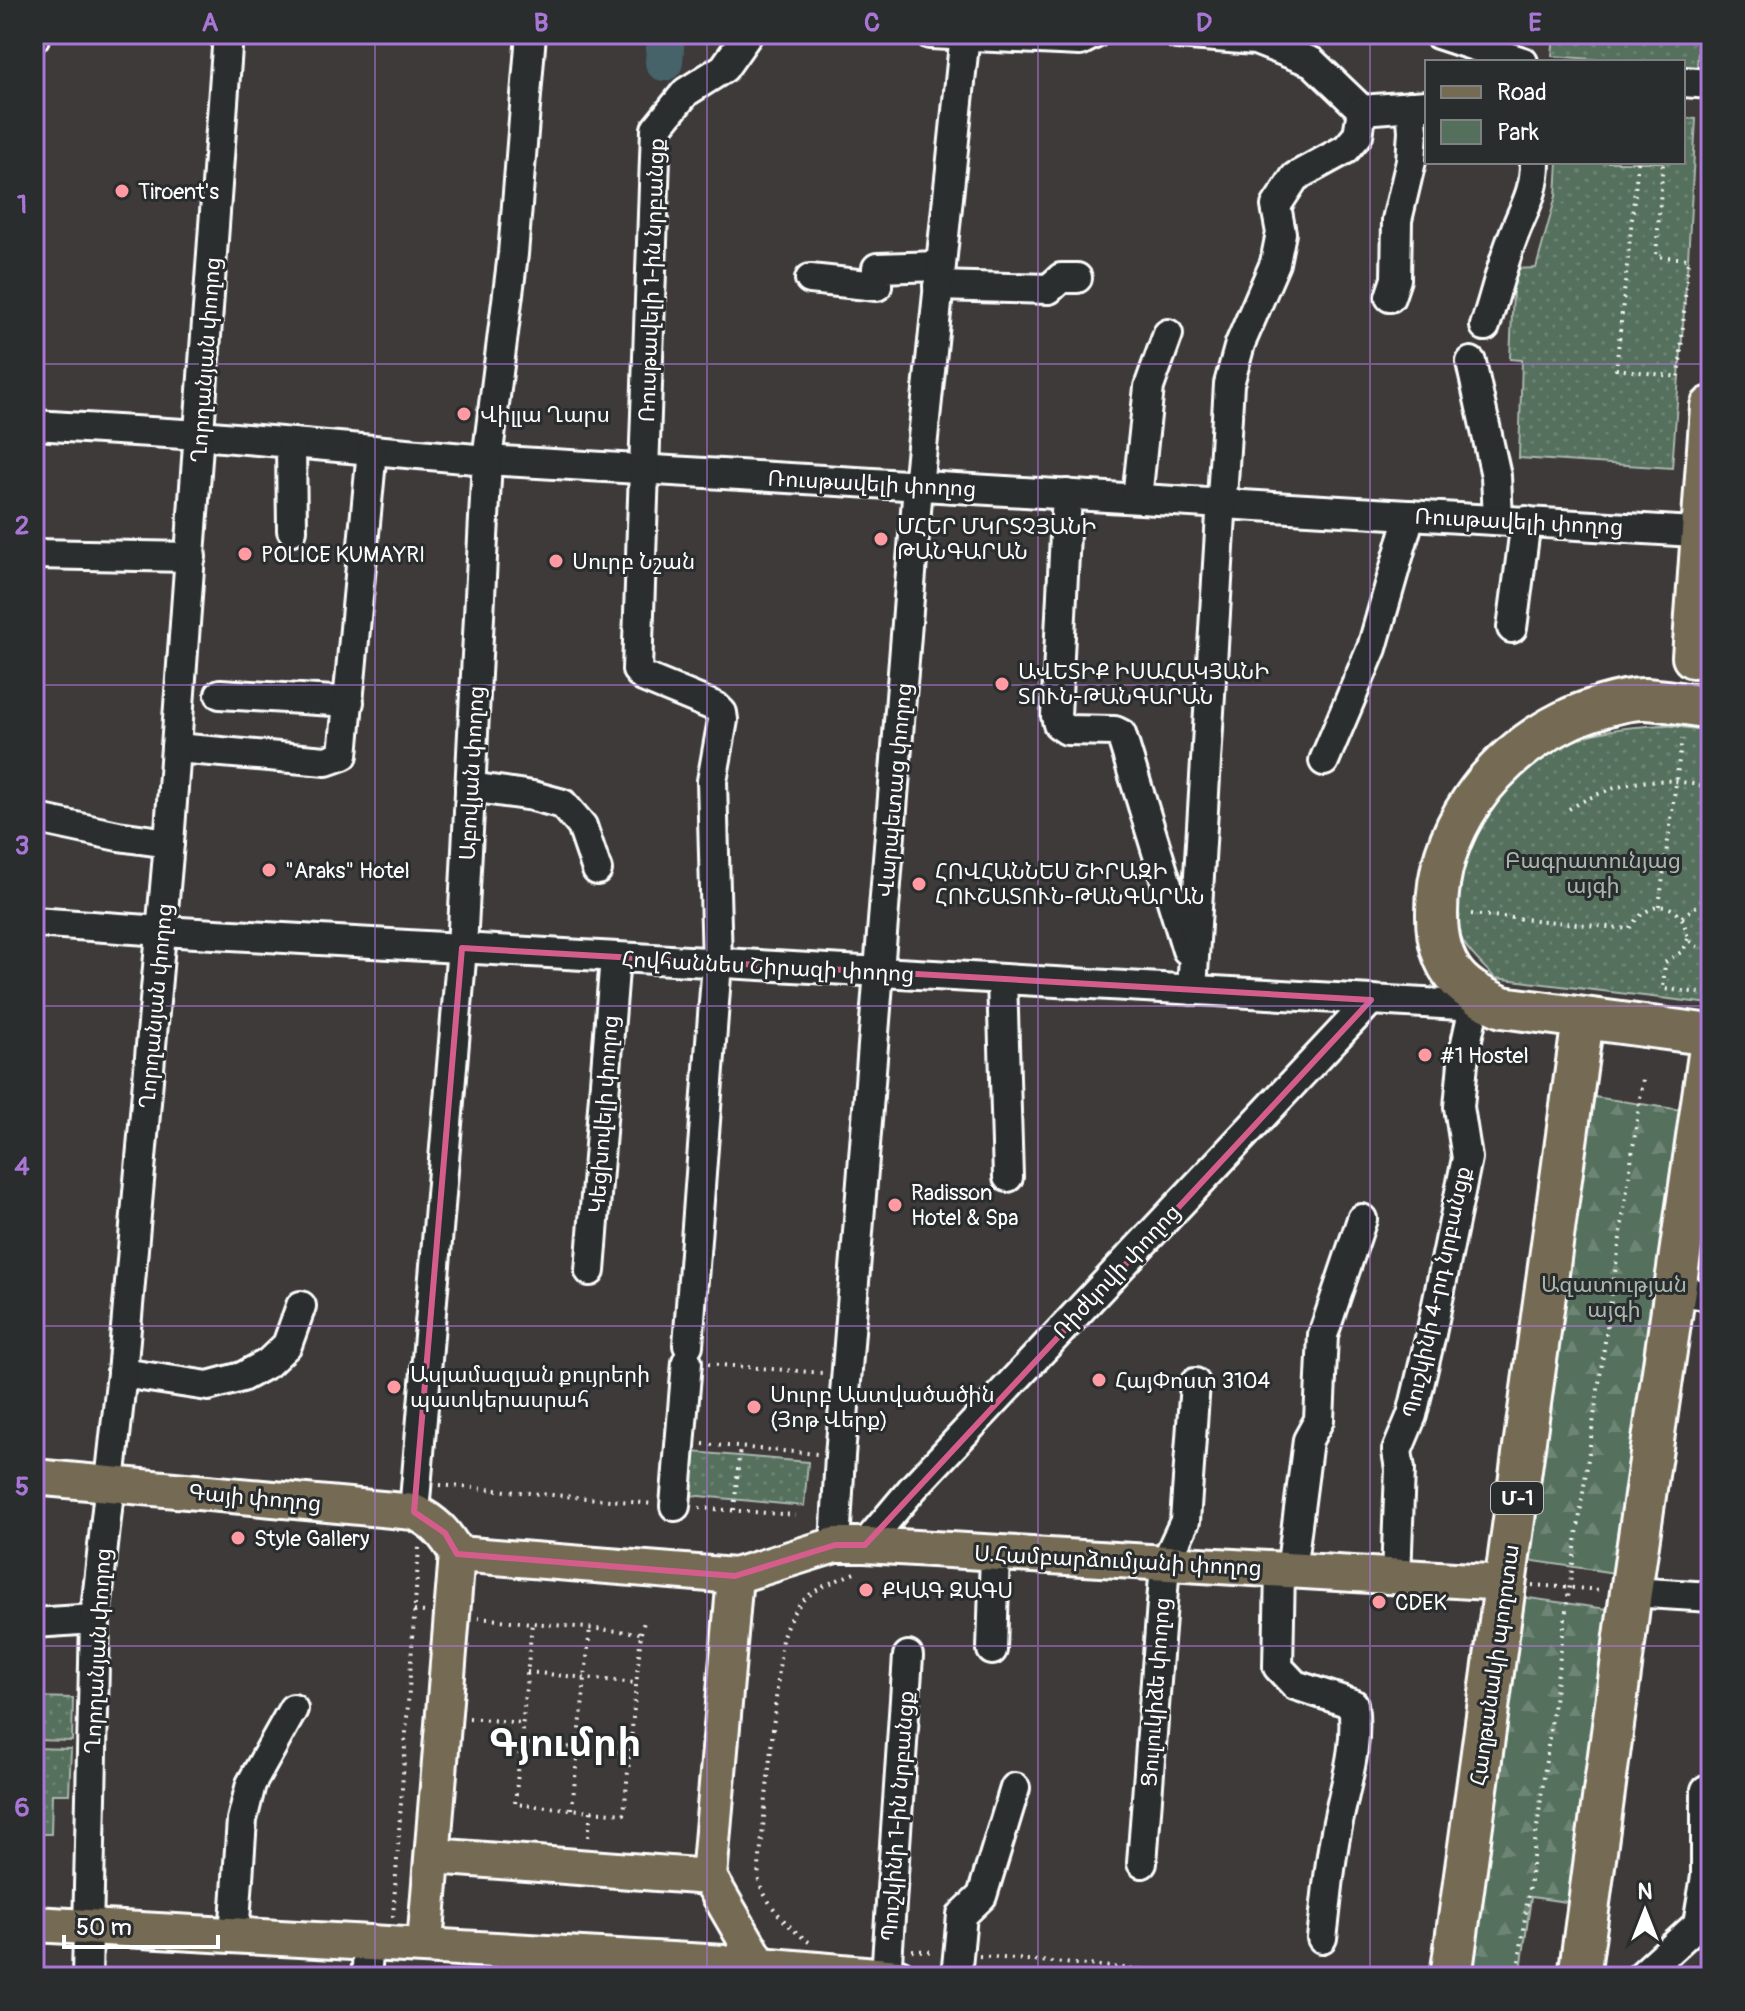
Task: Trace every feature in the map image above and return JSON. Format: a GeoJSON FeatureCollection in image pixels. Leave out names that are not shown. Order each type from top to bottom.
{"type":"FeatureCollection","features":[{"type":"Feature","properties":{"kind":"highway"},"geometry":{"type":"LineString","coordinates":[[1711,407],[1702,670],[1642,698],[1563,722],[1504,763],[1479,789],[1454,831],[1439,882],[1437,927],[1447,964],[1488,1007],[1711,1035]]}},
{"type":"Feature","properties":{"kind":"highway"},"geometry":{"type":"LineString","coordinates":[[1642,698],[1711,708]]}},
{"type":"Feature","properties":{"kind":"highway","name":"Հաղթանակի պողոտա"},"geometry":{"type":"LineString","coordinates":[[1451,1977],[1583,1019]]}},
{"type":"Feature","properties":{"kind":"highway"},"geometry":{"type":"LineString","coordinates":[[1579,1977],[1631,1592],[1693,1293],[1711,1041]]}},
{"type":"Feature","properties":{"kind":"main road","name":"Գայի փողոց"},"geometry":{"type":"LineString","coordinates":[[34,1477],[418,1504]]}},
{"type":"Feature","properties":{"kind":"main road"},"geometry":{"type":"LineString","coordinates":[[395,1944],[433,1856],[457,1554],[445,1533],[418,1504]]}},
{"type":"Feature","properties":{"kind":"main road","name":"Ս.Համբարձումյանի փողոց"},"geometry":{"type":"LineString","coordinates":[[735,1576],[850,1545],[1506,1583]]}},
{"type":"Feature","properties":{"kind":"main road"},"geometry":{"type":"LineString","coordinates":[[457,1554],[735,1576],[709,1877],[760,1971]]}},
{"type":"Feature","properties":{"kind":"main road"},"geometry":{"type":"LineString","coordinates":[[433,1856],[709,1877]]}},
{"type":"Feature","properties":{"kind":"main road"},"geometry":{"type":"LineString","coordinates":[[34,1924],[875,1976]]}},
{"type":"Feature","properties":{"kind":"street","name":"Ղորղանյան փողոց"},"geometry":{"type":"LineString","coordinates":[[87,1977],[95,1619],[122,1373],[162,931],[228,34]]}},
{"type":"Feature","properties":{"kind":"street","name":"Աբովյան փողոց"},"geometry":{"type":"LineString","coordinates":[[418,1504],[462,948],[487,460],[513,254],[531,34]]}},
{"type":"Feature","properties":{"kind":"street","name":"Ռուսթավելի 1-ին նրբանցք"},"geometry":{"type":"LineString","coordinates":[[717,963],[712,781],[723,720],[716,707],[643,677],[637,670],[643,470],[656,129],[686,92],[724,68],[748,34]]}},
{"type":"Feature","properties":{"kind":"street"},"geometry":{"type":"LineString","coordinates":[[930,34],[1080,41],[1094,34]]}},
{"type":"Feature","properties":{"kind":"street"},"geometry":{"type":"LineString","coordinates":[[1177,34],[1255,40],[1312,62],[1362,110],[1419,106],[1411,161],[1397,220],[1396,279],[1390,297]]}},
{"type":"Feature","properties":{"kind":"street"},"geometry":{"type":"LineString","coordinates":[[1438,34],[1517,60]]}},
{"type":"Feature","properties":{"kind":"street","name":"Վարպետաց փողոց"},"geometry":{"type":"LineString","coordinates":[[850,1545],[840,1456],[846,1375],[918,486],[964,35]]}},
{"type":"Feature","properties":{"kind":"street"},"geometry":{"type":"LineString","coordinates":[[1685,82],[1711,84]]}},
{"type":"Feature","properties":{"kind":"street"},"geometry":{"type":"LineString","coordinates":[[1192,978],[1229,384],[1240,344],[1275,263],[1281,233],[1276,206],[1295,177],[1346,149],[1358,135],[1362,110]]}},
{"type":"Feature","properties":{"kind":"street"},"geometry":{"type":"LineString","coordinates":[[1485,326],[1514,233],[1529,202],[1535,180],[1535,164]]}},
{"type":"Feature","properties":{"kind":"street"},"geometry":{"type":"LineString","coordinates":[[810,279],[877,286],[877,268],[1049,289],[1061,278],[1077,278]]}},
{"type":"Feature","properties":{"kind":"street"},"geometry":{"type":"LineString","coordinates":[[1137,498],[1149,387],[1168,334]]}},
{"type":"Feature","properties":{"kind":"street"},"geometry":{"type":"LineString","coordinates":[[1471,362],[1496,476],[1512,521],[1512,628]]}},
{"type":"Feature","properties":{"kind":"street","name":"Ռուսթավելի փողոց"},"geometry":{"type":"LineString","coordinates":[[34,425],[643,470],[1706,532]]}},
{"type":"Feature","properties":{"kind":"street"},"geometry":{"type":"LineString","coordinates":[[291,443],[292,530]]}},
{"type":"Feature","properties":{"kind":"street"},"geometry":{"type":"LineString","coordinates":[[176,748],[326,761],[343,755],[372,450]]}},
{"type":"Feature","properties":{"kind":"street"},"geometry":{"type":"LineString","coordinates":[[1067,494],[1058,724],[1067,730],[1115,731],[1121,734],[1192,978]]}},
{"type":"Feature","properties":{"kind":"street"},"geometry":{"type":"LineString","coordinates":[[1324,761],[1372,648],[1410,515]]}},
{"type":"Feature","properties":{"kind":"street"},"geometry":{"type":"LineString","coordinates":[[34,554],[191,557]]}},
{"type":"Feature","properties":{"kind":"street"},"geometry":{"type":"LineString","coordinates":[[220,694],[349,702]]}},
{"type":"Feature","properties":{"kind":"street"},"geometry":{"type":"LineString","coordinates":[[470,787],[533,796],[563,804],[582,826],[597,870]]}},
{"type":"Feature","properties":{"kind":"street"},"geometry":{"type":"LineString","coordinates":[[34,818],[118,836],[169,843]]}},
{"type":"Feature","properties":{"kind":"street","name":"Հովհաննես Շիրազի փողոց"},"geometry":{"type":"LineString","coordinates":[[34,922],[1002,979],[1192,978],[1371,1000],[1488,1007]]}},
{"type":"Feature","properties":{"kind":"street","name":"Կեցխովելի փողոց"},"geometry":{"type":"LineString","coordinates":[[590,1271],[615,957]]}},
{"type":"Feature","properties":{"kind":"street"},"geometry":{"type":"LineString","coordinates":[[675,1506],[717,963]]}},
{"type":"Feature","properties":{"kind":"street"},"geometry":{"type":"LineString","coordinates":[[1002,979],[1008,1177]]}},
{"type":"Feature","properties":{"kind":"street","name":"Ռիժկովի փողոց"},"geometry":{"type":"LineString","coordinates":[[850,1545],[966,1431],[1371,1000]]}},
{"type":"Feature","properties":{"kind":"street","name":"Պուշկինի 4-րդ նրբանցք"},"geometry":{"type":"LineString","coordinates":[[1396,1577],[1400,1469],[1397,1451],[1412,1415],[1467,1158],[1459,1107],[1464,1052],[1488,1007]]}},
{"type":"Feature","properties":{"kind":"street"},"geometry":{"type":"LineString","coordinates":[[1322,1938],[1336,1830],[1354,1751],[1353,1704],[1295,1685],[1278,1667],[1286,1570],[1308,1440],[1319,1420],[1323,1335],[1362,1219]]}},
{"type":"Feature","properties":{"kind":"street"},"geometry":{"type":"LineString","coordinates":[[122,1373],[208,1386],[242,1377],[268,1363],[287,1345],[301,1306]]}},
{"type":"Feature","properties":{"kind":"street","name":"Ցուլուկիձե փողոց"},"geometry":{"type":"LineString","coordinates":[[1142,1863],[1165,1564],[1185,1521],[1195,1383]]}},
{"type":"Feature","properties":{"kind":"street"},"geometry":{"type":"LineString","coordinates":[[992,1650],[995,1553]]}},
{"type":"Feature","properties":{"kind":"street"},"geometry":{"type":"LineString","coordinates":[[1631,1592],[1711,1597]]}},
{"type":"Feature","properties":{"kind":"street"},"geometry":{"type":"LineString","coordinates":[[34,1623],[95,1619]]}},
{"type":"Feature","properties":{"kind":"street","name":"Պուշկինի 1-ին նրբանցք"},"geometry":{"type":"LineString","coordinates":[[875,1976],[908,1656]]}},
{"type":"Feature","properties":{"kind":"street"},"geometry":{"type":"LineString","coordinates":[[234,1936],[242,1820],[251,1784],[293,1709]]}},
{"type":"Feature","properties":{"kind":"street"},"geometry":{"type":"LineString","coordinates":[[956,1977],[962,1915],[982,1896],[1015,1788]]}},
{"type":"Feature","properties":{"kind":"street"},"geometry":{"type":"LineString","coordinates":[[1640,1977],[1698,1924],[1706,1876],[1706,1790]]}},
{"type":"Feature","properties":{"kind":"street"},"geometry":{"type":"LineString","coordinates":[[366,1977],[395,1944]]}},
{"type":"Feature","properties":{"kind":"path"},"geometry":{"type":"LineString","coordinates":[[1638,164],[1616,369],[1679,377],[1688,259],[1656,256],[1663,164]]}},
{"type":"Feature","properties":{"kind":"path"},"geometry":{"type":"LineString","coordinates":[[1659,906],[1682,739]]}},
{"type":"Feature","properties":{"kind":"path"},"geometry":{"type":"LineString","coordinates":[[1569,809],[1596,793],[1645,781],[1676,781],[1711,789]]}},
{"type":"Feature","properties":{"kind":"path"},"geometry":{"type":"LineString","coordinates":[[1682,917],[1711,895]]}},
{"type":"Feature","properties":{"kind":"path"},"geometry":{"type":"LineString","coordinates":[[1471,914],[1629,929],[1636,918],[1648,909],[1659,906],[1673,909],[1682,917],[1688,939],[1697,947],[1711,948]]}},
{"type":"Feature","properties":{"kind":"path"},"geometry":{"type":"LineString","coordinates":[[1688,939],[1683,951],[1665,962],[1663,989],[1711,994]]}},
{"type":"Feature","properties":{"kind":"path"},"geometry":{"type":"LineString","coordinates":[[1517,1977],[1643,1079]]}},
{"type":"Feature","properties":{"kind":"path"},"geometry":{"type":"LineString","coordinates":[[687,1354],[846,1375]]}},
{"type":"Feature","properties":{"kind":"path"},"geometry":{"type":"LineString","coordinates":[[680,1443],[840,1456]]}},
{"type":"Feature","properties":{"kind":"path"},"geometry":{"type":"LineString","coordinates":[[734,1510],[740,1447]]}},
{"type":"Feature","properties":{"kind":"path"},"geometry":{"type":"LineString","coordinates":[[395,1944],[399,1808],[418,1504],[675,1506],[795,1515]]}},
{"type":"Feature","properties":{"kind":"path"},"geometry":{"type":"LineString","coordinates":[[1506,1583],[1631,1592]]}},
{"type":"Feature","properties":{"kind":"path"},"geometry":{"type":"LineString","coordinates":[[641,1633],[532,1623],[515,1804],[624,1814],[645,1618]]}},
{"type":"Feature","properties":{"kind":"path"},"geometry":{"type":"LineString","coordinates":[[572,1809],[590,1628]]}},
{"type":"Feature","properties":{"kind":"path"},"geometry":{"type":"LineString","coordinates":[[527,1672],[637,1683]]}},
{"type":"Feature","properties":{"kind":"path"},"geometry":{"type":"LineString","coordinates":[[520,1743],[630,1753]]}},
{"type":"Feature","properties":{"kind":"path"},"geometry":{"type":"LineString","coordinates":[[588,1837],[591,1811]]}},
{"type":"Feature","properties":{"kind":"highlighted area"},"geometry":{"type":"Polygon","coordinates":[[[462,948],[1371,1000],[865,1545],[835,1545],[735,1576],[457,1554],[445,1533],[414,1512],[462,948]]]}},
{"type":"Feature","properties":{"kind":"green space"},"geometry":{"type":"Polygon","coordinates":[[[1554,34],[1699,34],[1697,67],[1685,66],[1685,60],[1552,56],[1554,34]]]}},
{"type":"Feature","properties":{"kind":"green space"},"geometry":{"type":"Polygon","coordinates":[[[1685,118],[1696,119],[1672,468],[1519,458],[1522,360],[1510,359],[1514,269],[1536,268],[1556,196],[1558,164],[1685,164],[1685,118]]]}},
{"type":"Feature","properties":{"kind":"green space","name":"Բագրատունյաց այգի"},"geometry":{"type":"Polygon","coordinates":[[[1664,725],[1711,731],[1711,1004],[1495,978],[1464,943],[1458,930],[1455,905],[1468,852],[1497,801],[1537,761],[1570,742],[1622,728],[1664,725]]]}},
{"type":"Feature","properties":{"kind":"green space","name":"Ազատության այգի"},"geometry":{"type":"Polygon","coordinates":[[[1594,1097],[1689,1111],[1622,1574],[1527,1560],[1594,1097]]]}},
{"type":"Feature","properties":{"kind":"green space"},"geometry":{"type":"Polygon","coordinates":[[[693,1452],[808,1462],[804,1506],[689,1495],[693,1452]]]}},
{"type":"Feature","properties":{"kind":"green space"},"geometry":{"type":"Polygon","coordinates":[[[1521,1597],[1615,1610],[1574,1903],[1531,1897],[1520,1977],[1468,1977],[1521,1597]]]}},
{"type":"Feature","properties":{"kind":"green space"},"geometry":{"type":"Polygon","coordinates":[[[34,1697],[73,1698],[72,1741],[34,1740],[34,1697]]]}},
{"type":"Feature","properties":{"kind":"green space"},"geometry":{"type":"Polygon","coordinates":[[[34,1748],[71,1749],[69,1794],[52,1794],[51,1834],[34,1834],[34,1748]]]}},
{"type":"Feature","properties":{"kind":"waterway"},"geometry":{"type":"LineString","coordinates":[[664,62],[666,34]]}},
{"type":"Feature","properties":{"kind":"place","name":"Tiroent's"},"geometry":{"type":"Point","coordinates":[122,191]}},
{"type":"Feature","properties":{"kind":"place","name":"Վիլլա Ղարս"},"geometry":{"type":"Point","coordinates":[464,414]}},
{"type":"Feature","properties":{"kind":"place","name":"ՄՀԵՐ ՄԿՐՏՉՅԱՆԻ ԹԱՆԳԱՐԱՆ"},"geometry":{"type":"Point","coordinates":[881,539]}},
{"type":"Feature","properties":{"kind":"place","name":"POLICE KUMAYRI"},"geometry":{"type":"Point","coordinates":[245,554]}},
{"type":"Feature","properties":{"kind":"place","name":"Սուրբ Նշան"},"geometry":{"type":"Point","coordinates":[556,561]}},
{"type":"Feature","properties":{"kind":"place","name":"ԱՎԵՏԻՔ ԻՍԱՀԱԿՅԱՆԻ ՏՈՒՆ-ԹԱՆԳԱՐԱՆ"},"geometry":{"type":"Point","coordinates":[1002,684]}},
{"type":"Feature","properties":{"kind":"place","name":"\"Araks\" Hotel"},"geometry":{"type":"Point","coordinates":[269,870]}},
{"type":"Feature","properties":{"kind":"place","name":"ՀՈՎՀԱՆՆԵՍ ՇԻՐԱԶԻ ՀՈՒՇԱՏՈՒՆ-ԹԱՆԳԱՐԱՆ"},"geometry":{"type":"Point","coordinates":[919,884]}},
{"type":"Feature","properties":{"kind":"place","name":"#1 Hostel"},"geometry":{"type":"Point","coordinates":[1425,1055]}},
{"type":"Feature","properties":{"kind":"place","name":"Radisson Hotel & Spa"},"geometry":{"type":"Point","coordinates":[895,1205]}},
{"type":"Feature","properties":{"kind":"place","name":"ՀայՓոստ 3104"},"geometry":{"type":"Point","coordinates":[1099,1380]}},
{"type":"Feature","properties":{"kind":"place","name":"Ասլամազյան քույրերի պատկերասրահ"},"geometry":{"type":"Point","coordinates":[394,1387]}},
{"type":"Feature","properties":{"kind":"place","name":"Սուրբ Աստվածածին (Յոթ Վերք)"},"geometry":{"type":"Point","coordinates":[754,1407]}},
{"type":"Feature","properties":{"kind":"place","name":"Style Gallery"},"geometry":{"type":"Point","coordinates":[238,1538]}},
{"type":"Feature","properties":{"kind":"place","name":"ՔԿԱԳ ԶԱԳՍ"},"geometry":{"type":"Point","coordinates":[866,1590]}},
{"type":"Feature","properties":{"kind":"place","name":"CDEK"},"geometry":{"type":"Point","coordinates":[1379,1602]}},
{"type":"Feature","properties":{"kind":"district","name":"Գյումրի"},"geometry":{"type":"Point","coordinates":[565,1743]}}]}
